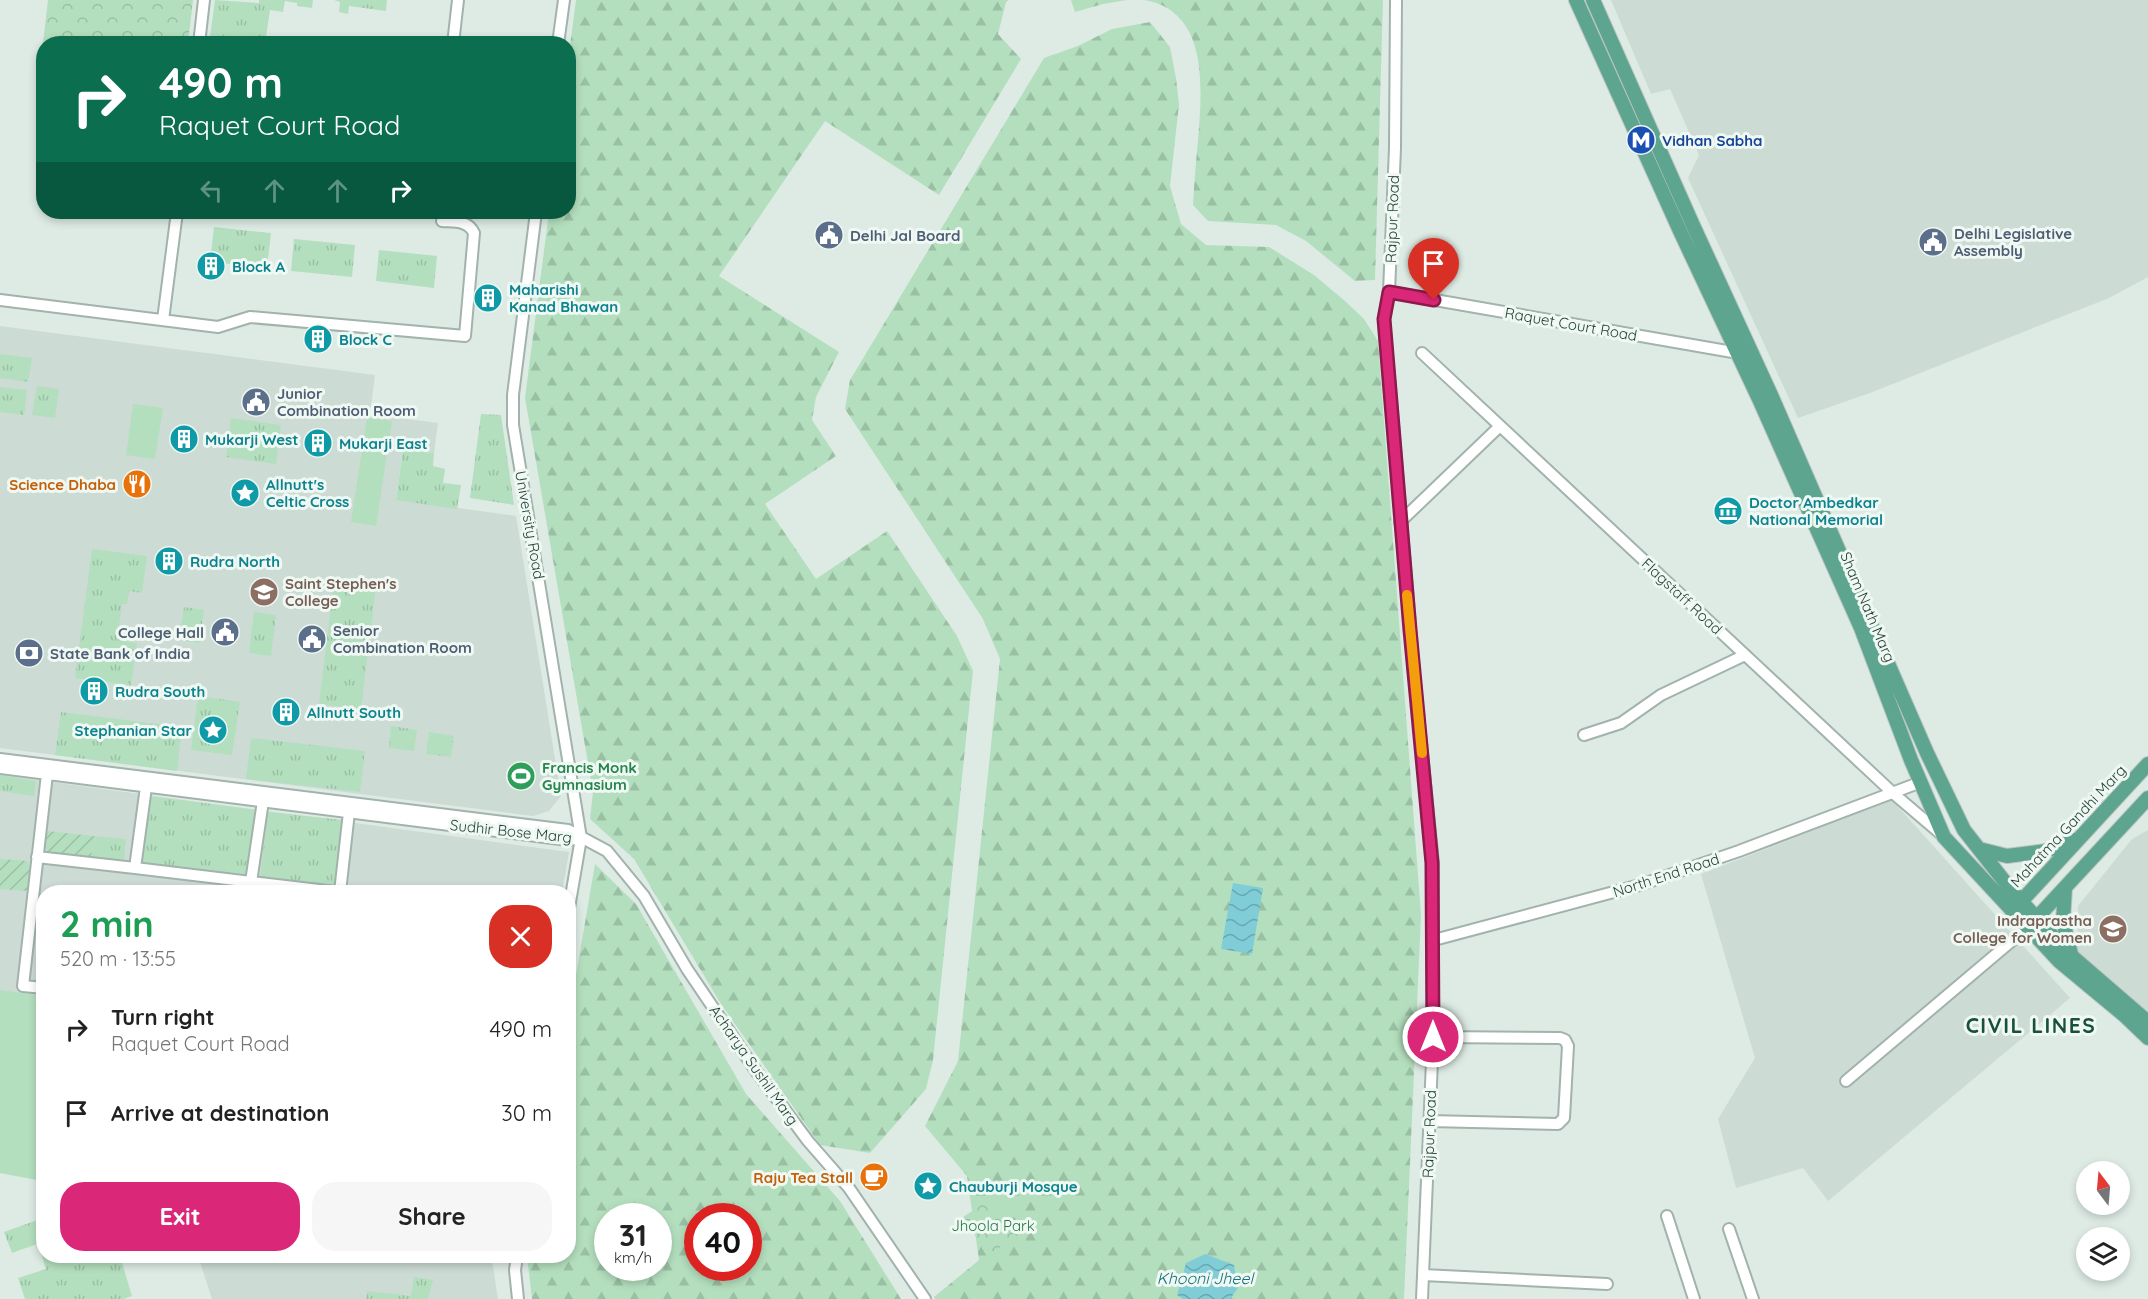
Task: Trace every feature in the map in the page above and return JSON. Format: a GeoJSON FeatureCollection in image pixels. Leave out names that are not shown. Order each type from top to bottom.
{"type":"FeatureCollection","features":[{"type":"Feature","properties":{"kind":"main road","name":"Sham Nath Marg"},"geometry":{"type":"LineString","coordinates":[[1576,0],[1861,628],[1944,837],[2032,923],[2148,1022]]}},
{"type":"Feature","properties":{"kind":"main road","name":"Sham Nath Marg"},"geometry":{"type":"LineString","coordinates":[[1593,0],[1752,353],[1927,753],[1964,830],[2016,906]]}},
{"type":"Feature","properties":{"kind":"main road","name":"Mahatma Gandhi Marg"},"geometry":{"type":"LineString","coordinates":[[2016,906],[2148,764]]}},
{"type":"Feature","properties":{"kind":"main road"},"geometry":{"type":"LineString","coordinates":[[2032,923],[2148,798]]}},
{"type":"Feature","properties":{"kind":"main road"},"geometry":{"type":"LineString","coordinates":[[1979,849],[2007,856],[2046,851],[2079,838]]}},
{"type":"Feature","properties":{"kind":"main road"},"geometry":{"type":"LineString","coordinates":[[2065,888],[2063,921],[2072,956]]}},
{"type":"Feature","properties":{"kind":"main road","name":"Sham Nath Marg"},"geometry":{"type":"LineString","coordinates":[[2032,923],[2059,961],[2148,1038]]}},
{"type":"Feature","properties":{"kind":"street"},"geometry":{"type":"LineString","coordinates":[[200,36],[204,0]]}},
{"type":"Feature","properties":{"kind":"street"},"geometry":{"type":"LineString","coordinates":[[454,36],[458,0]]}},
{"type":"Feature","properties":{"kind":"street"},"geometry":{"type":"LineString","coordinates":[[559,36],[564,0]]}},
{"type":"Feature","properties":{"kind":"street","name":"Rajpur Road"},"geometry":{"type":"LineString","coordinates":[[1396,0],[1395,148],[1389,292],[1384,319],[1400,522],[1432,863],[1434,940],[1433,1037],[1422,1299]]}},
{"type":"Feature","properties":{"kind":"street"},"geometry":{"type":"LineString","coordinates":[[163,320],[176,219]]}},
{"type":"Feature","properties":{"kind":"street"},"geometry":{"type":"LineString","coordinates":[[0,300],[218,327],[250,317],[465,336],[474,233],[466,224],[448,219]]}},
{"type":"Feature","properties":{"kind":"street","name":"University Road"},"geometry":{"type":"LineString","coordinates":[[535,219],[513,395],[513,425],[581,838],[573,885]]}},
{"type":"Feature","properties":{"kind":"street","name":"Raquet Court Road"},"geometry":{"type":"LineString","coordinates":[[1389,292],[1738,354],[1752,353]]}},
{"type":"Feature","properties":{"kind":"street","name":"Flagstaff Road"},"geometry":{"type":"LineString","coordinates":[[1422,353],[1894,794],[1944,837]]}},
{"type":"Feature","properties":{"kind":"street"},"geometry":{"type":"LineString","coordinates":[[1400,522],[1500,426]]}},
{"type":"Feature","properties":{"kind":"street"},"geometry":{"type":"LineString","coordinates":[[1584,735],[1621,723],[1661,695],[1745,655]]}},
{"type":"Feature","properties":{"kind":"street","name":"Sudhir Bose Marg"},"geometry":{"type":"LineString","coordinates":[[0,759],[568,830],[581,838]]}},
{"type":"Feature","properties":{"kind":"street","name":"Sudhir Bose Marg"},"geometry":{"type":"LineString","coordinates":[[0,768],[47,778],[146,787],[568,840],[581,838]]}},
{"type":"Feature","properties":{"kind":"street"},"geometry":{"type":"LineString","coordinates":[[36,987],[23,986],[47,778]]}},
{"type":"Feature","properties":{"kind":"street","name":"North End Road"},"geometry":{"type":"LineString","coordinates":[[1434,940],[1640,885],[1739,851],[1921,782]]}},
{"type":"Feature","properties":{"kind":"street"},"geometry":{"type":"LineString","coordinates":[[135,868],[146,787]]}},
{"type":"Feature","properties":{"kind":"street"},"geometry":{"type":"LineString","coordinates":[[251,882],[263,801]]}},
{"type":"Feature","properties":{"kind":"street"},"geometry":{"type":"LineString","coordinates":[[339,885],[349,812]]}},
{"type":"Feature","properties":{"kind":"street","name":"Acharya Sushil Marg"},"geometry":{"type":"LineString","coordinates":[[581,838],[607,851],[644,896],[687,969],[756,1071],[808,1141],[849,1188],[925,1299]]}},
{"type":"Feature","properties":{"kind":"street"},"geometry":{"type":"LineString","coordinates":[[38,856],[277,885]]}},
{"type":"Feature","properties":{"kind":"street"},"geometry":{"type":"LineString","coordinates":[[1846,1081],[2032,923]]}},
{"type":"Feature","properties":{"kind":"street"},"geometry":{"type":"LineString","coordinates":[[1430,1121],[1558,1124],[1563,1118],[1568,1046],[1565,1040],[1560,1038],[1433,1037]]}},
{"type":"Feature","properties":{"kind":"street"},"geometry":{"type":"LineString","coordinates":[[1667,1216],[1694,1299]]}},
{"type":"Feature","properties":{"kind":"street"},"geometry":{"type":"LineString","coordinates":[[1729,1229],[1753,1299]]}},
{"type":"Feature","properties":{"kind":"street"},"geometry":{"type":"LineString","coordinates":[[516,1263],[518,1299]]}},
{"type":"Feature","properties":{"kind":"street"},"geometry":{"type":"LineString","coordinates":[[1423,1275],[1607,1284]]}},
{"type":"Feature","properties":{"kind":"shaded area","name":"Delhi Legislative Assembly"},"geometry":{"type":"Polygon","coordinates":[[[1611,0],[2148,0],[2148,277],[2109,298],[1870,393],[1798,418],[1688,178],[1699,155],[1670,89],[1651,94],[1611,0]]]}},
{"type":"Feature","properties":{"kind":"shaded area","name":"Saint Stephen's College"},"geometry":{"type":"Polygon","coordinates":[[[0,326],[375,375],[370,414],[438,423],[434,453],[403,450],[396,499],[516,516],[561,796],[549,811],[533,816],[0,748],[0,326]]]}},
{"type":"Feature","properties":{"kind":"shaded area"},"geometry":{"type":"Polygon","coordinates":[[[0,775],[569,852],[563,885],[36,885],[36,1180],[0,1173],[0,775]]]}},
{"type":"Feature","properties":{"kind":"shaded area"},"geometry":{"type":"Polygon","coordinates":[[[1892,800],[2070,998],[1828,1201],[1803,1168],[1736,1188],[1718,1119],[1755,1058],[1701,874],[1892,800]]]}},
{"type":"Feature","properties":{"kind":"shaded area","name":"Indraprastha College for Women"},"geometry":{"type":"Polygon","coordinates":[[[2148,830],[2148,1017],[2077,952],[2078,906],[2132,839],[2148,830]]]}},
{"type":"Feature","properties":{"kind":"shaded area"},"geometry":{"type":"Polygon","coordinates":[[[200,1263],[492,1263],[498,1299],[212,1299],[200,1263]]]}},
{"type":"Feature","properties":{"kind":"green space"},"geometry":{"type":"Polygon","coordinates":[[[48,0],[193,0],[189,36],[44,36],[48,0]]]}},
{"type":"Feature","properties":{"kind":"green space"},"geometry":{"type":"Polygon","coordinates":[[[215,0],[259,3],[259,0],[313,0],[312,8],[297,6],[297,3],[285,1],[283,12],[270,10],[266,36],[210,36],[215,0]]]}},
{"type":"Feature","properties":{"kind":"green space"},"geometry":{"type":"Polygon","coordinates":[[[334,0],[387,0],[386,11],[349,6],[348,14],[339,12],[340,2],[334,0]]]}},
{"type":"Feature","properties":{"kind":"green space"},"geometry":{"type":"Polygon","coordinates":[[[576,0],[1009,0],[1006,2],[998,34],[1021,59],[939,195],[825,121],[719,276],[839,352],[816,397],[812,420],[836,456],[765,504],[816,579],[887,531],[957,636],[973,671],[933,1060],[926,1089],[870,1153],[820,1145],[721,1004],[634,859],[590,819],[593,792],[525,398],[548,219],[576,219],[576,36],[571,36],[576,0]]]}},
{"type":"Feature","properties":{"kind":"green space"},"geometry":{"type":"Polygon","coordinates":[[[1071,0],[1127,0],[1075,12],[1071,0]]]}},
{"type":"Feature","properties":{"kind":"green space"},"geometry":{"type":"Polygon","coordinates":[[[1144,0],[1383,0],[1375,280],[1355,281],[1306,241],[1276,225],[1208,221],[1193,205],[1201,99],[1197,55],[1191,36],[1181,19],[1165,7],[1144,0]]]}},
{"type":"Feature","properties":{"kind":"green space"},"geometry":{"type":"Polygon","coordinates":[[[1150,22],[1170,47],[1176,78],[1179,104],[1170,186],[1181,224],[1206,245],[1269,247],[1314,275],[1345,301],[1364,319],[1378,341],[1421,915],[1404,1299],[936,1299],[934,1297],[979,1260],[967,1176],[925,1126],[958,1061],[1000,659],[983,619],[845,409],[850,380],[1044,58],[1078,46],[1112,29],[1150,22]]]}},
{"type":"Feature","properties":{"kind":"green space"},"geometry":{"type":"Polygon","coordinates":[[[214,227],[271,233],[267,268],[210,262],[214,227]]]}},
{"type":"Feature","properties":{"kind":"green space"},"geometry":{"type":"Polygon","coordinates":[[[294,239],[355,245],[352,277],[291,271],[294,239]]]}},
{"type":"Feature","properties":{"kind":"green space"},"geometry":{"type":"Polygon","coordinates":[[[379,250],[437,256],[434,288],[376,281],[379,250]]]}},
{"type":"Feature","properties":{"kind":"green space"},"geometry":{"type":"Polygon","coordinates":[[[0,354],[32,358],[28,382],[0,378],[0,354]]]}},
{"type":"Feature","properties":{"kind":"green space"},"geometry":{"type":"Polygon","coordinates":[[[37,386],[59,389],[55,418],[32,415],[37,386]]]}},
{"type":"Feature","properties":{"kind":"green space"},"geometry":{"type":"Polygon","coordinates":[[[0,387],[27,390],[24,415],[0,412],[0,387]]]}},
{"type":"Feature","properties":{"kind":"green space"},"geometry":{"type":"Polygon","coordinates":[[[133,404],[163,408],[155,459],[126,455],[133,404]]]}},
{"type":"Feature","properties":{"kind":"green space"},"geometry":{"type":"Polygon","coordinates":[[[481,414],[501,415],[514,505],[470,498],[481,414]]]}},
{"type":"Feature","properties":{"kind":"green space"},"geometry":{"type":"Polygon","coordinates":[[[367,417],[392,421],[376,526],[351,522],[367,417]]]}},
{"type":"Feature","properties":{"kind":"green space"},"geometry":{"type":"Polygon","coordinates":[[[231,418],[281,425],[276,464],[226,457],[231,418]]]}},
{"type":"Feature","properties":{"kind":"green space"},"geometry":{"type":"Polygon","coordinates":[[[403,450],[434,453],[433,466],[445,469],[443,483],[461,485],[457,509],[396,500],[403,450]]]}},
{"type":"Feature","properties":{"kind":"green space"},"geometry":{"type":"Polygon","coordinates":[[[92,549],[147,556],[142,593],[129,591],[127,604],[122,604],[119,626],[126,627],[124,641],[137,643],[131,685],[75,678],[92,549]]]}},
{"type":"Feature","properties":{"kind":"green space"},"geometry":{"type":"Polygon","coordinates":[[[334,581],[376,586],[361,709],[319,704],[334,581]]]}},
{"type":"Feature","properties":{"kind":"green space"},"geometry":{"type":"Polygon","coordinates":[[[184,607],[204,610],[199,643],[179,640],[184,607]]]}},
{"type":"Feature","properties":{"kind":"green space"},"geometry":{"type":"Polygon","coordinates":[[[254,612],[276,615],[271,656],[249,653],[254,612]]]}},
{"type":"Feature","properties":{"kind":"green space"},"geometry":{"type":"Polygon","coordinates":[[[198,696],[240,702],[232,755],[191,750],[198,696]]]}},
{"type":"Feature","properties":{"kind":"green space"},"geometry":{"type":"Polygon","coordinates":[[[61,712],[182,727],[177,771],[55,755],[61,712]]]}},
{"type":"Feature","properties":{"kind":"green space"},"geometry":{"type":"Polygon","coordinates":[[[391,726],[417,730],[414,751],[389,748],[391,726]]]}},
{"type":"Feature","properties":{"kind":"green space"},"geometry":{"type":"Polygon","coordinates":[[[429,732],[454,736],[451,757],[426,754],[429,732]]]}},
{"type":"Feature","properties":{"kind":"green space"},"geometry":{"type":"Polygon","coordinates":[[[251,738],[365,751],[360,792],[246,779],[251,738]]]}},
{"type":"Feature","properties":{"kind":"green space"},"geometry":{"type":"Polygon","coordinates":[[[0,775],[36,781],[34,796],[0,791],[0,775]]]}},
{"type":"Feature","properties":{"kind":"green space"},"geometry":{"type":"Polygon","coordinates":[[[149,796],[258,810],[250,873],[241,875],[141,862],[149,796]]]}},
{"type":"Feature","properties":{"kind":"green space"},"geometry":{"type":"Polygon","coordinates":[[[268,812],[344,820],[336,885],[260,878],[268,812]]]}},
{"type":"Feature","properties":{"kind":"green space"},"geometry":{"type":"Polygon","coordinates":[[[47,831],[94,836],[91,858],[45,853],[47,831]]]}},
{"type":"Feature","properties":{"kind":"green space"},"geometry":{"type":"Polygon","coordinates":[[[94,836],[126,839],[124,861],[91,858],[94,836]]]}},
{"type":"Feature","properties":{"kind":"green space"},"geometry":{"type":"Polygon","coordinates":[[[0,859],[28,861],[30,872],[28,891],[0,889],[0,859]]]}},
{"type":"Feature","properties":{"kind":"green space"},"geometry":{"type":"Polygon","coordinates":[[[595,864],[636,904],[746,1094],[840,1201],[901,1299],[532,1299],[528,1263],[576,1263],[576,975],[595,864]]]}},
{"type":"Feature","properties":{"kind":"green space"},"geometry":{"type":"Polygon","coordinates":[[[0,990],[36,995],[36,1180],[0,1173],[0,990]]]}},
{"type":"Feature","properties":{"kind":"green space","name":"Jhoola Park"},"geometry":{"type":"Polygon","coordinates":[[[997,1195],[1022,1232],[989,1255],[963,1217],[997,1195]]]}},
{"type":"Feature","properties":{"kind":"green space"},"geometry":{"type":"Polygon","coordinates":[[[36,1221],[36,1244],[12,1253],[4,1232],[36,1221]]]}},
{"type":"Feature","properties":{"kind":"green space"},"geometry":{"type":"Polygon","coordinates":[[[44,1263],[122,1263],[132,1296],[123,1299],[25,1299],[18,1278],[46,1269],[44,1263]]]}},
{"type":"Feature","properties":{"kind":"green space"},"geometry":{"type":"Polygon","coordinates":[[[414,1277],[433,1280],[428,1299],[366,1299],[367,1291],[411,1296],[414,1277]]]}},
{"type":"Feature","properties":{"kind":"water"},"geometry":{"type":"Polygon","coordinates":[[[1233,883],[1263,888],[1252,954],[1221,949],[1233,883]]]}},
{"type":"Feature","properties":{"kind":"water","name":"Khooni Jheel"},"geometry":{"type":"Polygon","coordinates":[[[1205,1254],[1234,1265],[1238,1288],[1230,1299],[1183,1299],[1177,1295],[1186,1263],[1205,1254]]]}},
{"type":"Feature","properties":{"kind":"slow traffic"},"geometry":{"type":"LineString","coordinates":[[1407,595],[1422,753]]}},
{"type":"Feature","properties":{"kind":"place","name":"Vidhan Sabha"},"geometry":{"type":"Point","coordinates":[1641,140]}},
{"type":"Feature","properties":{"kind":"place","name":"Delhi Jal Board"},"geometry":{"type":"Point","coordinates":[829,235]}},
{"type":"Feature","properties":{"kind":"place","name":"Delhi Legislative Assembly"},"geometry":{"type":"Point","coordinates":[1933,242]}},
{"type":"Feature","properties":{"kind":"place","name":"Block A"},"geometry":{"type":"Point","coordinates":[211,266]}},
{"type":"Feature","properties":{"kind":"place","name":"Maharishi Kanad Bhawan"},"geometry":{"type":"Point","coordinates":[488,298]}},
{"type":"Feature","properties":{"kind":"place","name":"Block C"},"geometry":{"type":"Point","coordinates":[318,339]}},
{"type":"Feature","properties":{"kind":"place","name":"Junior Combination Room"},"geometry":{"type":"Point","coordinates":[256,402]}},
{"type":"Feature","properties":{"kind":"place","name":"Mukarji West"},"geometry":{"type":"Point","coordinates":[184,439]}},
{"type":"Feature","properties":{"kind":"place","name":"Mukarji East"},"geometry":{"type":"Point","coordinates":[318,443]}},
{"type":"Feature","properties":{"kind":"place","name":"Science Dhaba"},"geometry":{"type":"Point","coordinates":[137,484]}},
{"type":"Feature","properties":{"kind":"place","name":"Allnutt's Celtic Cross"},"geometry":{"type":"Point","coordinates":[245,493]}},
{"type":"Feature","properties":{"kind":"place","name":"Doctor Ambedkar National Memorial"},"geometry":{"type":"Point","coordinates":[1728,511]}},
{"type":"Feature","properties":{"kind":"place","name":"Rudra North"},"geometry":{"type":"Point","coordinates":[169,561]}},
{"type":"Feature","properties":{"kind":"place","name":"Saint Stephen's College"},"geometry":{"type":"Point","coordinates":[264,592]}},
{"type":"Feature","properties":{"kind":"place","name":"College Hall"},"geometry":{"type":"Point","coordinates":[225,632]}},
{"type":"Feature","properties":{"kind":"place","name":"Senior Combination Room"},"geometry":{"type":"Point","coordinates":[312,639]}},
{"type":"Feature","properties":{"kind":"place","name":"State Bank of India"},"geometry":{"type":"Point","coordinates":[29,653]}},
{"type":"Feature","properties":{"kind":"place","name":"Rudra South"},"geometry":{"type":"Point","coordinates":[94,691]}},
{"type":"Feature","properties":{"kind":"place","name":"Allnutt South"},"geometry":{"type":"Point","coordinates":[286,712]}},
{"type":"Feature","properties":{"kind":"place","name":"Stephanian Star"},"geometry":{"type":"Point","coordinates":[213,730]}},
{"type":"Feature","properties":{"kind":"place","name":"Francis Monk Gymnasium"},"geometry":{"type":"Point","coordinates":[521,776]}},
{"type":"Feature","properties":{"kind":"place","name":"Indraprastha College for Women"},"geometry":{"type":"Point","coordinates":[2113,929]}},
{"type":"Feature","properties":{"kind":"place","name":"Raju Tea Stall"},"geometry":{"type":"Point","coordinates":[874,1177]}},
{"type":"Feature","properties":{"kind":"place","name":"Chauburji Mosque"},"geometry":{"type":"Point","coordinates":[928,1186]}},
{"type":"Feature","properties":{"kind":"district","name":"CIVIL LINES"},"geometry":{"type":"Point","coordinates":[2031,1025]}},
{"type":"Feature","properties":{"kind":"route"},"geometry":{"type":"LineString","coordinates":[[1433,1037],[1432,863],[1400,522],[1384,319],[1389,292],[1434,300]]}}]}
